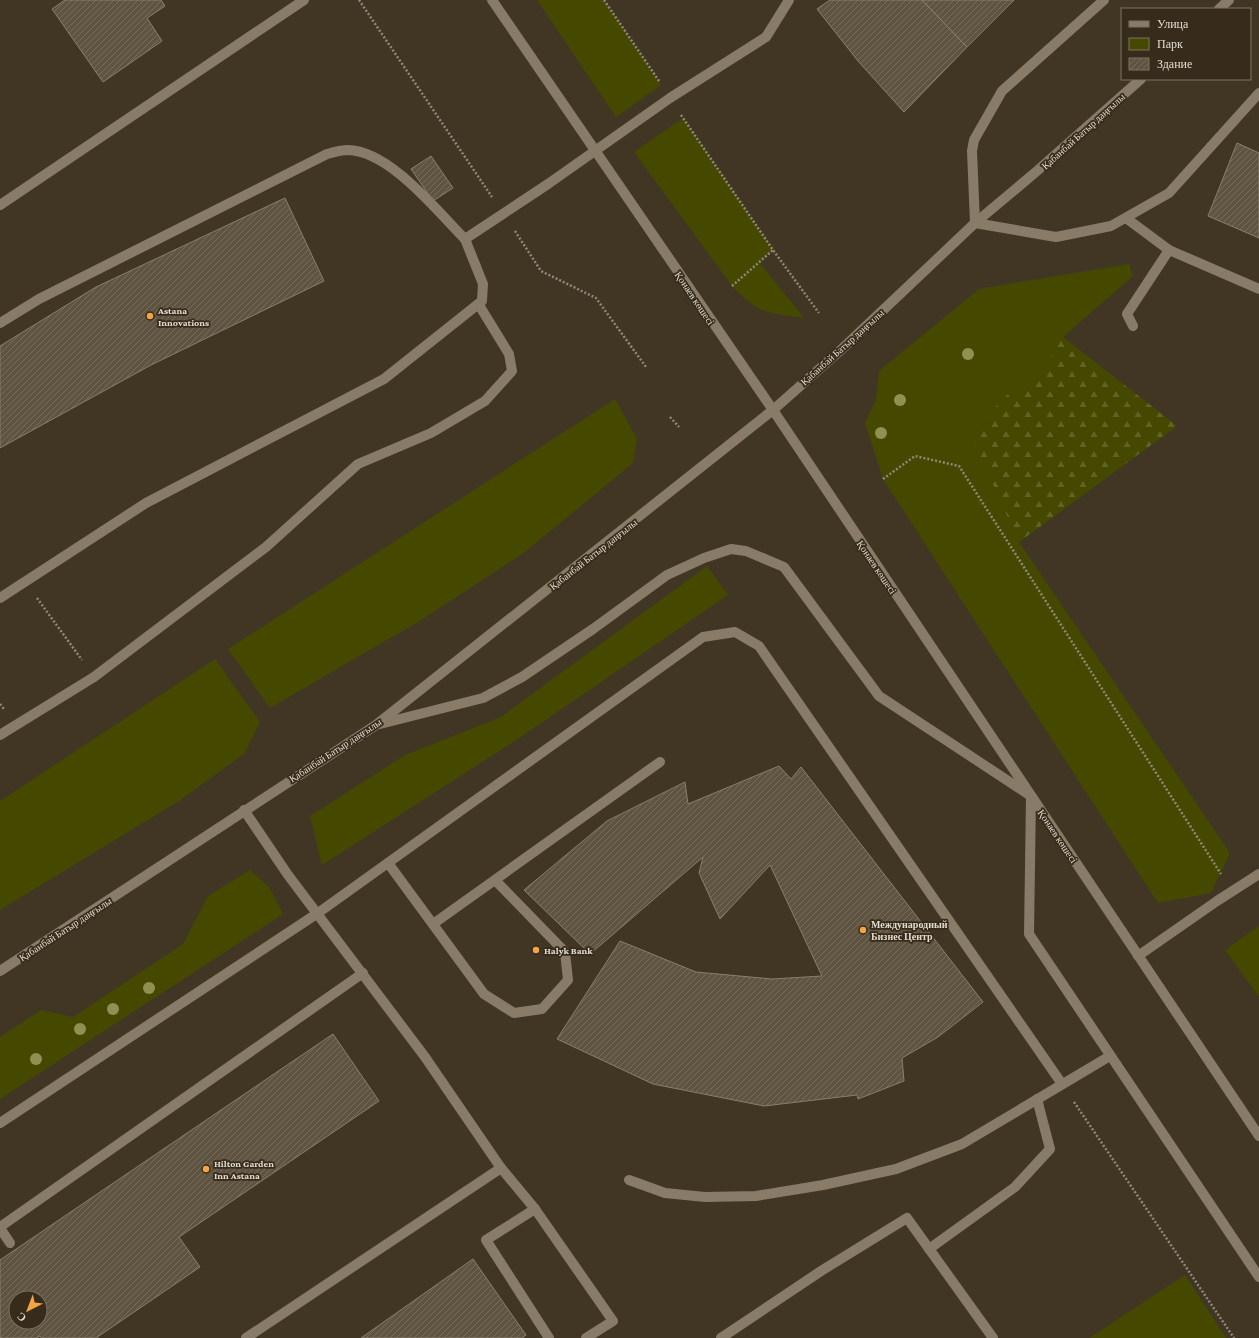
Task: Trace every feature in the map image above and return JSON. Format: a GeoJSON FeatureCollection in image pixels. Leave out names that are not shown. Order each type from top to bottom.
{"type":"FeatureCollection","features":[{"type":"Feature","properties":{"kind":"main road"},"geometry":{"type":"LineString","coordinates":[[0,205],[304,0]]}},
{"type":"Feature","properties":{"kind":"main road","name":"Қонаев көшесі"},"geometry":{"type":"LineString","coordinates":[[492,0],[773,410],[1259,1136]]}},
{"type":"Feature","properties":{"kind":"main road"},"geometry":{"type":"LineString","coordinates":[[465,239],[595,152],[670,98],[766,37],[789,0]]}},
{"type":"Feature","properties":{"kind":"main road"},"geometry":{"type":"LineString","coordinates":[[1104,0],[1002,91],[974,140],[972,152],[975,223],[1056,237],[1112,226],[1169,193],[1259,93]]}},
{"type":"Feature","properties":{"kind":"main road"},"geometry":{"type":"LineString","coordinates":[[1220,8],[1229,0]]}},
{"type":"Feature","properties":{"kind":"main road","name":"Қабанбай Батыр даңғылы"},"geometry":{"type":"LineString","coordinates":[[0,971],[376,725],[773,410],[843,348],[975,223],[1037,172],[1140,80]]}},
{"type":"Feature","properties":{"kind":"main road"},"geometry":{"type":"LineString","coordinates":[[0,323],[39,299],[327,154],[341,150],[368,154],[392,167],[465,239],[483,284],[482,301],[479,305],[384,379],[146,503],[0,598]]}},
{"type":"Feature","properties":{"kind":"main road"},"geometry":{"type":"LineString","coordinates":[[1126,218],[1168,250],[1259,290]]}},
{"type":"Feature","properties":{"kind":"main road"},"geometry":{"type":"LineString","coordinates":[[1133,326],[1127,314],[1168,250]]}},
{"type":"Feature","properties":{"kind":"main road"},"geometry":{"type":"LineString","coordinates":[[0,735],[94,677],[266,547],[358,464],[431,433],[485,401],[512,371],[509,354],[479,305]]}},
{"type":"Feature","properties":{"kind":"main road"},"geometry":{"type":"LineString","coordinates":[[376,725],[483,698],[528,672],[593,629],[667,575],[704,558],[731,549],[746,551],[784,567],[879,696],[1031,796],[1028,934],[1259,1277]]}},
{"type":"Feature","properties":{"kind":"main road"},"geometry":{"type":"LineString","coordinates":[[0,1123],[318,913],[703,637],[735,632],[759,646],[1062,1084]]}},
{"type":"Feature","properties":{"kind":"main road"},"geometry":{"type":"LineString","coordinates":[[433,924],[660,762]]}},
{"type":"Feature","properties":{"kind":"main road"},"geometry":{"type":"LineString","coordinates":[[244,810],[288,875],[425,1057],[501,1168],[535,1209],[613,1321],[586,1338]]}},
{"type":"Feature","properties":{"kind":"main road"},"geometry":{"type":"LineString","coordinates":[[388,863],[484,994],[514,1013],[542,1009],[568,980],[564,952],[495,880]]}},
{"type":"Feature","properties":{"kind":"main road"},"geometry":{"type":"LineString","coordinates":[[1138,956],[1259,874]]}},
{"type":"Feature","properties":{"kind":"main road"},"geometry":{"type":"LineString","coordinates":[[10,1244],[0,1227],[363,973]]}},
{"type":"Feature","properties":{"kind":"main road"},"geometry":{"type":"LineString","coordinates":[[629,1180],[665,1193],[706,1197],[756,1196],[823,1185],[896,1169],[962,1144],[1110,1056]]}},
{"type":"Feature","properties":{"kind":"main road"},"geometry":{"type":"LineString","coordinates":[[929,1249],[1015,1187],[1050,1149],[1037,1099]]}},
{"type":"Feature","properties":{"kind":"main road"},"geometry":{"type":"LineString","coordinates":[[246,1338],[501,1168]]}},
{"type":"Feature","properties":{"kind":"main road"},"geometry":{"type":"LineString","coordinates":[[535,1209],[486,1240],[549,1338]]}},
{"type":"Feature","properties":{"kind":"main road"},"geometry":{"type":"LineString","coordinates":[[721,1338],[821,1271],[906,1218],[993,1338]]}},
{"type":"Feature","properties":{"kind":"path"},"geometry":{"type":"LineString","coordinates":[[359,0],[541,271],[596,298],[646,367]]}},
{"type":"Feature","properties":{"kind":"path"},"geometry":{"type":"LineString","coordinates":[[604,0],[773,250],[819,313]]}},
{"type":"Feature","properties":{"kind":"path"},"geometry":{"type":"LineString","coordinates":[[732,286],[773,250]]}},
{"type":"Feature","properties":{"kind":"path"},"geometry":{"type":"LineString","coordinates":[[670,416],[679,427]]}},
{"type":"Feature","properties":{"kind":"path"},"geometry":{"type":"LineString","coordinates":[[883,479],[915,456],[959,466],[1232,891]]}},
{"type":"Feature","properties":{"kind":"path"},"geometry":{"type":"LineString","coordinates":[[25,581],[94,677]]}},
{"type":"Feature","properties":{"kind":"path"},"geometry":{"type":"LineString","coordinates":[[1062,1084],[1234,1338]]}},
{"type":"Feature","properties":{"kind":"green space"},"geometry":{"type":"Polygon","coordinates":[[[537,0],[604,0],[661,85],[616,117],[537,0]]]}},
{"type":"Feature","properties":{"kind":"green space"},"geometry":{"type":"Polygon","coordinates":[[[683,118],[773,250],[759,262],[804,318],[764,311],[741,295],[732,286],[634,152],[683,118]]]}},
{"type":"Feature","properties":{"kind":"green space"},"geometry":{"type":"Polygon","coordinates":[[[1129,264],[1133,276],[1063,337],[1177,426],[1019,542],[1230,853],[1211,893],[1158,903],[883,479],[865,423],[876,400],[879,371],[979,289],[1129,264]]]}},
{"type":"Feature","properties":{"kind":"green space"},"geometry":{"type":"Polygon","coordinates":[[[1063,337],[1177,426],[1019,542],[970,434],[1007,395],[1041,377],[1051,362],[1055,342],[1063,337]]]}},
{"type":"Feature","properties":{"kind":"green space"},"geometry":{"type":"Polygon","coordinates":[[[615,399],[637,439],[633,463],[525,552],[423,619],[270,708],[228,649],[615,399]]]}},
{"type":"Feature","properties":{"kind":"green space"},"geometry":{"type":"Polygon","coordinates":[[[707,566],[728,595],[518,739],[322,865],[310,816],[405,755],[501,717],[707,566]]]}},
{"type":"Feature","properties":{"kind":"green space"},"geometry":{"type":"Polygon","coordinates":[[[215,659],[260,722],[245,753],[179,801],[0,910],[0,801],[215,659]]]}},
{"type":"Feature","properties":{"kind":"green space"},"geometry":{"type":"Polygon","coordinates":[[[250,870],[269,887],[283,914],[0,1099],[0,1037],[41,1010],[73,1017],[183,944],[208,896],[250,870]]]}},
{"type":"Feature","properties":{"kind":"green space"},"geometry":{"type":"Polygon","coordinates":[[[1259,926],[1259,997],[1225,950],[1259,926]]]}},
{"type":"Feature","properties":{"kind":"green space"},"geometry":{"type":"Polygon","coordinates":[[[1185,1275],[1226,1338],[1089,1338],[1185,1275]]]}},
{"type":"Feature","properties":{"kind":"building"},"geometry":{"type":"Polygon","coordinates":[[[65,0],[161,0],[165,6],[147,18],[162,41],[103,82],[52,9],[65,0]]]}},
{"type":"Feature","properties":{"kind":"building"},"geometry":{"type":"Polygon","coordinates":[[[830,0],[922,0],[967,47],[904,112],[858,61],[817,9],[830,0]]]}},
{"type":"Feature","properties":{"kind":"building"},"geometry":{"type":"Polygon","coordinates":[[[922,0],[1014,0],[967,47],[922,0]]]}},
{"type":"Feature","properties":{"kind":"building"},"geometry":{"type":"Polygon","coordinates":[[[1237,143],[1259,153],[1259,238],[1208,216],[1237,143]]]}},
{"type":"Feature","properties":{"kind":"building"},"geometry":{"type":"Polygon","coordinates":[[[431,156],[453,188],[433,201],[411,169],[431,156]]]}},
{"type":"Feature","properties":{"kind":"building","name":"Astana Innovations"},"geometry":{"type":"Polygon","coordinates":[[[285,198],[324,281],[151,365],[0,448],[0,346],[96,287],[285,198]]]}},
{"type":"Feature","properties":{"kind":"building","name":"Международный Бизнес Центр"},"geometry":{"type":"Polygon","coordinates":[[[779,766],[791,779],[801,767],[983,1002],[938,1037],[902,1058],[904,1081],[858,1099],[857,1095],[764,1106],[653,1084],[557,1039],[620,941],[696,972],[772,979],[822,976],[770,865],[720,919],[699,873],[703,857],[590,954],[524,890],[607,821],[685,782],[688,804],[779,766]]]}},
{"type":"Feature","properties":{"kind":"building","name":"Hilton Garden Inn Astana"},"geometry":{"type":"Polygon","coordinates":[[[333,1034],[379,1101],[179,1237],[200,1267],[96,1338],[42,1338],[40,1336],[37,1338],[0,1338],[0,1260],[333,1034]]]}},
{"type":"Feature","properties":{"kind":"building"},"geometry":{"type":"Polygon","coordinates":[[[473,1259],[526,1335],[522,1338],[361,1338],[473,1259]]]}},
{"type":"Feature","properties":{"kind":"place","name":"Astana Innovations"},"geometry":{"type":"Point","coordinates":[150,316]}},
{"type":"Feature","properties":{"kind":"place","name":"Международный Бизнес Центр"},"geometry":{"type":"Point","coordinates":[863,930]}},
{"type":"Feature","properties":{"kind":"place","name":"Halyk Bank"},"geometry":{"type":"Point","coordinates":[536,950]}},
{"type":"Feature","properties":{"kind":"place","name":"Hilton Garden Inn Astana"},"geometry":{"type":"Point","coordinates":[206,1169]}}]}
